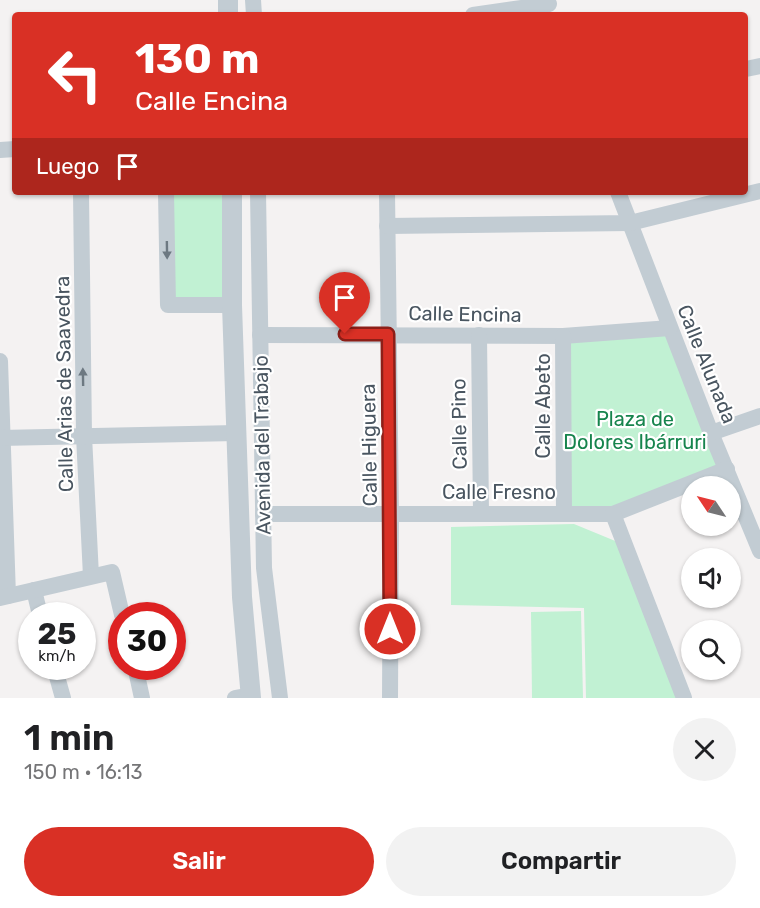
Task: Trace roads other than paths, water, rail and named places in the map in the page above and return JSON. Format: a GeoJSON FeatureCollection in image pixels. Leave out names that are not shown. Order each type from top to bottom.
{"type":"FeatureCollection","features":[{"type":"Feature","properties":{"kind":"street"},"geometry":{"type":"LineString","coordinates":[[499,12],[550,6]]}},
{"type":"Feature","properties":{"kind":"street","name":"Calle Arias de Saavedra"},"geometry":{"type":"LineString","coordinates":[[81,195],[84,436],[91,576]]}},
{"type":"Feature","properties":{"kind":"street"},"geometry":{"type":"LineString","coordinates":[[166,195],[168,305],[232,305]]}},
{"type":"Feature","properties":{"kind":"street","name":"Avenida del Trabajo"},"geometry":{"type":"LineString","coordinates":[[232,195],[232,305],[246,697]]}},
{"type":"Feature","properties":{"kind":"street","name":"Avenida del Trabajo"},"geometry":{"type":"LineString","coordinates":[[258,195],[264,568],[280,698]]}},
{"type":"Feature","properties":{"kind":"street","name":"Calle Higuera"},"geometry":{"type":"LineString","coordinates":[[387,195],[391,514],[390,698]]}},
{"type":"Feature","properties":{"kind":"street","name":"Calle Alunada"},"geometry":{"type":"LineString","coordinates":[[619,195],[711,433],[760,551]]}},
{"type":"Feature","properties":{"kind":"street"},"geometry":{"type":"LineString","coordinates":[[387,226],[630,224],[744,195]]}},
{"type":"Feature","properties":{"kind":"street","name":"Calle Encina"},"geometry":{"type":"LineString","coordinates":[[260,335],[563,336],[670,328]]}},
{"type":"Feature","properties":{"kind":"street","name":"Calle Pino"},"geometry":{"type":"LineString","coordinates":[[478,335],[481,514]]}},
{"type":"Feature","properties":{"kind":"street","name":"Calle Abeto"},"geometry":{"type":"LineString","coordinates":[[563,336],[564,513]]}},
{"type":"Feature","properties":{"kind":"street"},"geometry":{"type":"LineString","coordinates":[[0,361],[4,597],[112,572],[119,602]]}},
{"type":"Feature","properties":{"kind":"street"},"geometry":{"type":"LineString","coordinates":[[711,433],[760,416]]}},
{"type":"Feature","properties":{"kind":"street"},"geometry":{"type":"LineString","coordinates":[[1,438],[236,434]]}},
{"type":"Feature","properties":{"kind":"street","name":"Calle Fresno"},"geometry":{"type":"LineString","coordinates":[[263,514],[613,514],[727,470]]}},
{"type":"Feature","properties":{"kind":"street"},"geometry":{"type":"LineString","coordinates":[[613,514],[684,698]]}},
{"type":"Feature","properties":{"kind":"street"},"geometry":{"type":"LineString","coordinates":[[34,590],[37,602]]}},
{"type":"Feature","properties":{"kind":"street"},"geometry":{"type":"LineString","coordinates":[[58,680],[63,698]]}},
{"type":"Feature","properties":{"kind":"street"},"geometry":{"type":"LineString","coordinates":[[138,680],[142,698]]}},
{"type":"Feature","properties":{"kind":"park label","name":"Plaza de Dolores Ibárruri"},"geometry":{"type":"Point","coordinates":[635,430]}}]}
